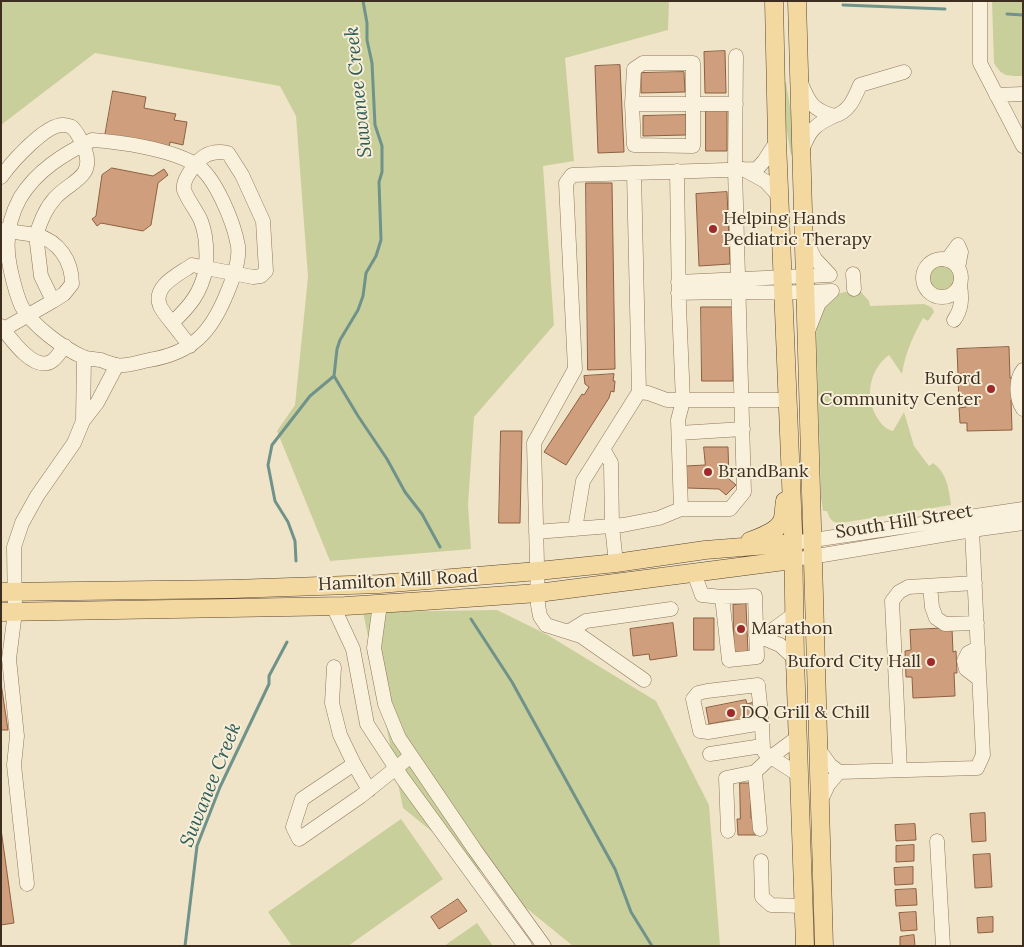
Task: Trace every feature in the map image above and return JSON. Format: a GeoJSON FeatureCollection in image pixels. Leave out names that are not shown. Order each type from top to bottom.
{"type":"FeatureCollection","features":[{"type":"Feature","properties":{"kind":"main road"},"geometry":{"type":"LineString","coordinates":[[774,1],[777,141],[788,400],[805,946]]}},
{"type":"Feature","properties":{"kind":"main road"},"geometry":{"type":"LineString","coordinates":[[797,1],[824,946]]}},
{"type":"Feature","properties":{"kind":"main road"},"geometry":{"type":"LineString","coordinates":[[730,547],[762,537],[772,531],[783,520],[789,462]]}},
{"type":"Feature","properties":{"kind":"main road","name":"Hamilton Mill Road"},"geometry":{"type":"LineString","coordinates":[[8,592],[301,587],[389,583],[538,572],[730,547],[793,552]]}},
{"type":"Feature","properties":{"kind":"main road","name":"Hamilton Mill Road"},"geometry":{"type":"LineString","coordinates":[[8,612],[333,606],[538,593],[694,573],[793,552]]}},
{"type":"Feature","properties":{"kind":"street"},"geometry":{"type":"LineString","coordinates":[[980,1],[980,63],[1023,146]]}},
{"type":"Feature","properties":{"kind":"street"},"geometry":{"type":"LineString","coordinates":[[536,532],[612,526],[659,518],[681,509],[730,509],[744,492],[738,285],[739,169],[736,56]]}},
{"type":"Feature","properties":{"kind":"street"},"geometry":{"type":"LineString","coordinates":[[643,63],[694,63],[694,104],[693,146],[634,145],[632,104],[634,69],[643,63]]}},
{"type":"Feature","properties":{"kind":"street"},"geometry":{"type":"LineString","coordinates":[[800,153],[812,128],[822,121],[841,114],[848,108],[860,85],[904,72]]}},
{"type":"Feature","properties":{"kind":"street"},"geometry":{"type":"LineString","coordinates":[[798,75],[809,102],[822,113],[834,116]]}},
{"type":"Feature","properties":{"kind":"street"},"geometry":{"type":"LineString","coordinates":[[996,95],[1023,94]]}},
{"type":"Feature","properties":{"kind":"street"},"geometry":{"type":"LineString","coordinates":[[632,104],[736,104]]}},
{"type":"Feature","properties":{"kind":"street"},"geometry":{"type":"LineString","coordinates":[[1,177],[34,141],[54,127],[64,124],[72,127],[83,145],[88,158],[86,169],[81,177],[56,197],[42,217],[36,235],[41,276],[53,301]]}},
{"type":"Feature","properties":{"kind":"street"},"geometry":{"type":"LineString","coordinates":[[92,140],[116,142],[159,151],[185,159],[194,164],[216,187],[231,224],[238,247],[235,274],[220,310],[205,333],[190,346],[168,357],[117,366],[84,357],[65,346],[32,321],[22,306],[14,288],[6,251],[5,231],[20,198],[48,166],[83,145],[92,140]]}},
{"type":"Feature","properties":{"kind":"street"},"geometry":{"type":"LineString","coordinates":[[644,680],[581,636],[546,625],[540,616],[538,605],[534,443],[575,369],[566,183],[572,175],[757,168],[777,141]]}},
{"type":"Feature","properties":{"kind":"street"},"geometry":{"type":"LineString","coordinates":[[172,323],[189,307],[203,284],[206,268],[207,246],[202,224],[184,190],[184,181],[194,164],[205,155],[220,151],[228,153],[242,175],[263,221],[266,271],[260,276],[252,277],[235,274],[206,268],[192,265],[161,288],[158,298],[161,307],[172,323],[190,346]]}},
{"type":"Feature","properties":{"kind":"street"},"geometry":{"type":"LineString","coordinates":[[739,169],[765,182],[779,196]]}},
{"type":"Feature","properties":{"kind":"street"},"geometry":{"type":"LineString","coordinates":[[676,171],[678,288],[683,401],[678,420],[681,509]]}},
{"type":"Feature","properties":{"kind":"street"},"geometry":{"type":"LineString","coordinates":[[575,529],[582,481],[639,392],[634,173]]}},
{"type":"Feature","properties":{"kind":"street"},"geometry":{"type":"LineString","coordinates":[[5,231],[48,238],[61,251],[71,266],[72,284],[64,294],[53,301],[28,316],[2,328],[31,360],[46,363],[52,361],[65,346]]}},
{"type":"Feature","properties":{"kind":"street"},"geometry":{"type":"LineString","coordinates":[[738,285],[783,294],[830,275],[815,259],[803,234]]}},
{"type":"Feature","properties":{"kind":"street"},"geometry":{"type":"LineString","coordinates":[[944,298],[955,293],[962,277],[953,264],[934,261],[928,265],[923,277],[923,284],[931,294],[944,298],[950,303],[953,309],[954,320],[960,307],[962,295],[960,285]]}},
{"type":"Feature","properties":{"kind":"street"},"geometry":{"type":"LineString","coordinates":[[853,274],[854,289]]}},
{"type":"Feature","properties":{"kind":"street"},"geometry":{"type":"LineString","coordinates":[[678,288],[738,285],[782,276],[832,291],[819,303],[806,339]]}},
{"type":"Feature","properties":{"kind":"street"},"geometry":{"type":"LineString","coordinates":[[83,421],[84,357]]}},
{"type":"Feature","properties":{"kind":"street"},"geometry":{"type":"LineString","coordinates":[[27,884],[14,765],[17,736],[5,660],[8,592],[14,547],[22,523],[37,496],[74,443],[83,421],[97,403],[117,366]]}},
{"type":"Feature","properties":{"kind":"street"},"geometry":{"type":"LineString","coordinates":[[1023,370],[1018,378],[1018,399],[1023,409]]}},
{"type":"Feature","properties":{"kind":"street"},"geometry":{"type":"LineString","coordinates":[[639,392],[648,393],[667,400],[683,401],[788,400]]}},
{"type":"Feature","properties":{"kind":"street"},"geometry":{"type":"LineString","coordinates":[[679,434],[743,429]]}},
{"type":"Feature","properties":{"kind":"street"},"geometry":{"type":"LineString","coordinates":[[603,449],[611,463],[612,526],[616,563]]}},
{"type":"Feature","properties":{"kind":"street","name":"South Hill Street"},"geometry":{"type":"LineString","coordinates":[[793,552],[1023,509]]}},
{"type":"Feature","properties":{"kind":"street","name":"South Hill Street"},"geometry":{"type":"LineString","coordinates":[[813,548],[1023,523]]}},
{"type":"Feature","properties":{"kind":"street"},"geometry":{"type":"LineString","coordinates":[[819,750],[830,765],[839,772],[977,768],[982,755],[979,678],[966,669],[964,661],[968,653],[978,648],[972,530]]}},
{"type":"Feature","properties":{"kind":"street"},"geometry":{"type":"LineString","coordinates":[[694,573],[702,595],[722,597],[755,596],[757,657],[729,660],[722,597]]}},
{"type":"Feature","properties":{"kind":"street"},"geometry":{"type":"LineString","coordinates":[[900,770],[892,601],[899,592],[908,587],[975,584]]}},
{"type":"Feature","properties":{"kind":"street"},"geometry":{"type":"LineString","coordinates":[[930,586],[932,608],[936,618],[945,624],[977,623]]}},
{"type":"Feature","properties":{"kind":"street"},"geometry":{"type":"LineString","coordinates":[[380,604],[374,648],[385,704],[399,738],[475,850],[544,946]]}},
{"type":"Feature","properties":{"kind":"street"},"geometry":{"type":"LineString","coordinates":[[333,606],[354,648],[367,724],[396,769],[525,946]]}},
{"type":"Feature","properties":{"kind":"street"},"geometry":{"type":"LineString","coordinates":[[568,632],[586,621],[671,608]]}},
{"type":"Feature","properties":{"kind":"street"},"geometry":{"type":"LineString","coordinates":[[756,635],[770,632],[794,615]]}},
{"type":"Feature","properties":{"kind":"street"},"geometry":{"type":"LineString","coordinates":[[756,635],[780,645],[795,659]]}},
{"type":"Feature","properties":{"kind":"street"},"geometry":{"type":"LineString","coordinates":[[334,667],[332,703],[340,735],[354,764],[370,790]]}},
{"type":"Feature","properties":{"kind":"street"},"geometry":{"type":"LineString","coordinates":[[762,723],[708,732],[700,731],[694,699],[698,693],[707,691],[758,685],[762,723],[762,746],[765,753],[799,776]]}},
{"type":"Feature","properties":{"kind":"street"},"geometry":{"type":"LineString","coordinates":[[728,831],[726,778],[755,772],[798,737]]}},
{"type":"Feature","properties":{"kind":"street"},"geometry":{"type":"LineString","coordinates":[[710,754],[762,746]]}},
{"type":"Feature","properties":{"kind":"street"},"geometry":{"type":"LineString","coordinates":[[354,764],[302,799],[293,827],[299,838],[370,790],[412,756]]}},
{"type":"Feature","properties":{"kind":"street"},"geometry":{"type":"LineString","coordinates":[[755,772],[760,829]]}},
{"type":"Feature","properties":{"kind":"street"},"geometry":{"type":"LineString","coordinates":[[821,800],[828,785],[839,772]]}},
{"type":"Feature","properties":{"kind":"street"},"geometry":{"type":"LineString","coordinates":[[937,841],[943,946]]}},
{"type":"Feature","properties":{"kind":"street"},"geometry":{"type":"LineString","coordinates":[[761,861],[762,897],[771,905],[804,906]]}},
{"type":"Feature","properties":{"kind":"green space"},"geometry":{"type":"Polygon","coordinates":[[[1,1],[669,1],[668,30],[565,58],[574,161],[543,166],[554,325],[474,417],[468,505],[471,549],[330,561],[277,431],[295,405],[308,277],[296,116],[280,86],[95,53],[1,125],[1,1]]]}},
{"type":"Feature","properties":{"kind":"green space"},"geometry":{"type":"Polygon","coordinates":[[[992,1],[1023,1],[1023,76],[1006,75],[994,63],[992,1]]]}},
{"type":"Feature","properties":{"kind":"green space"},"geometry":{"type":"Polygon","coordinates":[[[784,82],[786,82],[792,120],[793,155],[791,155],[784,115],[784,82]]]}},
{"type":"Feature","properties":{"kind":"green space"},"geometry":{"type":"Polygon","coordinates":[[[942,264],[952,268],[956,278],[952,288],[942,292],[932,288],[928,278],[932,268],[942,264]]]}},
{"type":"Feature","properties":{"kind":"green space"},"geometry":{"type":"Polygon","coordinates":[[[844,292],[861,292],[869,301],[870,306],[924,304],[933,310],[934,312],[928,321],[923,318],[916,332],[907,352],[902,374],[889,355],[882,361],[873,376],[870,393],[874,411],[884,427],[893,431],[904,412],[914,446],[929,466],[933,463],[944,476],[951,505],[841,523],[833,521],[827,511],[823,511],[816,327],[819,315],[828,301],[844,292]]]}},
{"type":"Feature","properties":{"kind":"green space"},"geometry":{"type":"Polygon","coordinates":[[[497,610],[546,634],[656,701],[709,805],[720,946],[573,946],[403,808],[363,612],[497,610]]]}},
{"type":"Feature","properties":{"kind":"green space"},"geometry":{"type":"Polygon","coordinates":[[[401,819],[443,879],[348,946],[292,946],[268,912],[401,819]]]}},
{"type":"Feature","properties":{"kind":"green space"},"geometry":{"type":"Polygon","coordinates":[[[477,923],[493,946],[444,946],[477,923]]]}},
{"type":"Feature","properties":{"kind":"building"},"geometry":{"type":"Polygon","coordinates":[[[725,51],[726,93],[705,93],[704,52],[725,51]]]}},
{"type":"Feature","properties":{"kind":"building"},"geometry":{"type":"Polygon","coordinates":[[[620,65],[624,152],[598,153],[595,66],[620,65]]]}},
{"type":"Feature","properties":{"kind":"building"},"geometry":{"type":"Polygon","coordinates":[[[684,72],[685,92],[641,93],[641,73],[684,72]]]}},
{"type":"Feature","properties":{"kind":"building"},"geometry":{"type":"Polygon","coordinates":[[[113,91],[146,97],[144,108],[176,114],[174,120],[187,122],[183,145],[170,142],[169,148],[105,136],[113,91]]]}},
{"type":"Feature","properties":{"kind":"building"},"geometry":{"type":"Polygon","coordinates":[[[706,109],[727,109],[727,151],[706,151],[706,109]]]}},
{"type":"Feature","properties":{"kind":"building"},"geometry":{"type":"Polygon","coordinates":[[[686,115],[686,135],[643,136],[643,116],[686,115]]]}},
{"type":"Feature","properties":{"kind":"building"},"geometry":{"type":"Polygon","coordinates":[[[112,168],[153,176],[164,169],[168,175],[158,183],[151,225],[143,231],[101,223],[97,226],[92,219],[96,216],[102,175],[112,168]]]}},
{"type":"Feature","properties":{"kind":"building"},"geometry":{"type":"Polygon","coordinates":[[[586,183],[612,183],[615,369],[588,370],[586,183]]]}},
{"type":"Feature","properties":{"kind":"building","name":"Helping Hands Pediatric Therapy"},"geometry":{"type":"Polygon","coordinates":[[[727,192],[730,264],[699,266],[696,194],[727,192]]]}},
{"type":"Feature","properties":{"kind":"building"},"geometry":{"type":"Polygon","coordinates":[[[701,307],[733,307],[733,381],[702,381],[701,307]]]}},
{"type":"Feature","properties":{"kind":"building","name":"Buford Community Center"},"geometry":{"type":"Polygon","coordinates":[[[1009,347],[1010,378],[1023,378],[1023,399],[1011,400],[1012,430],[967,431],[967,423],[960,423],[959,408],[966,407],[966,402],[959,402],[958,379],[965,379],[964,373],[958,374],[957,349],[1009,347]]]}},
{"type":"Feature","properties":{"kind":"building"},"geometry":{"type":"Polygon","coordinates":[[[614,374],[614,392],[611,391],[609,398],[566,465],[544,452],[582,394],[584,395],[589,387],[585,384],[584,376],[614,374]]]}},
{"type":"Feature","properties":{"kind":"building"},"geometry":{"type":"Polygon","coordinates":[[[501,431],[522,431],[520,523],[499,523],[501,431]]]}},
{"type":"Feature","properties":{"kind":"building","name":"BrandBank"},"geometry":{"type":"Polygon","coordinates":[[[704,447],[728,447],[729,479],[736,485],[726,495],[719,489],[687,488],[686,466],[705,465],[704,447]]]}},
{"type":"Feature","properties":{"kind":"building"},"geometry":{"type":"Polygon","coordinates":[[[746,604],[748,653],[734,654],[733,605],[746,604]]]}},
{"type":"Feature","properties":{"kind":"building"},"geometry":{"type":"Polygon","coordinates":[[[694,618],[714,618],[714,650],[694,650],[694,618]]]}},
{"type":"Feature","properties":{"kind":"building"},"geometry":{"type":"Polygon","coordinates":[[[673,623],[677,656],[650,660],[649,654],[633,656],[630,629],[673,623]]]}},
{"type":"Feature","properties":{"kind":"building","name":"Buford City Hall"},"geometry":{"type":"Polygon","coordinates":[[[952,628],[953,652],[956,651],[957,673],[954,673],[955,696],[913,698],[912,677],[906,677],[905,651],[911,650],[910,630],[952,628]]]}},
{"type":"Feature","properties":{"kind":"building"},"geometry":{"type":"Polygon","coordinates":[[[1,683],[8,730],[1,730],[1,683]]]}},
{"type":"Feature","properties":{"kind":"building","name":"DQ Grill & Chill"},"geometry":{"type":"Polygon","coordinates":[[[746,700],[747,704],[754,702],[757,719],[733,728],[731,720],[709,724],[706,708],[746,700]]]}},
{"type":"Feature","properties":{"kind":"building"},"geometry":{"type":"Polygon","coordinates":[[[740,783],[750,783],[751,818],[755,818],[756,835],[738,835],[737,819],[740,819],[740,783]]]}},
{"type":"Feature","properties":{"kind":"building"},"geometry":{"type":"Polygon","coordinates":[[[985,813],[986,841],[972,842],[970,814],[985,813]]]}},
{"type":"Feature","properties":{"kind":"building"},"geometry":{"type":"Polygon","coordinates":[[[915,824],[916,840],[896,841],[895,825],[915,824]]]}},
{"type":"Feature","properties":{"kind":"building"},"geometry":{"type":"Polygon","coordinates":[[[1,829],[14,923],[1,925],[1,829]]]}},
{"type":"Feature","properties":{"kind":"building"},"geometry":{"type":"Polygon","coordinates":[[[914,845],[914,861],[896,862],[896,846],[914,845]]]}},
{"type":"Feature","properties":{"kind":"building"},"geometry":{"type":"Polygon","coordinates":[[[990,854],[992,887],[975,888],[973,855],[990,854]]]}},
{"type":"Feature","properties":{"kind":"building"},"geometry":{"type":"Polygon","coordinates":[[[913,867],[913,884],[895,885],[894,868],[913,867]]]}},
{"type":"Feature","properties":{"kind":"building"},"geometry":{"type":"Polygon","coordinates":[[[916,889],[917,905],[896,906],[895,890],[916,889]]]}},
{"type":"Feature","properties":{"kind":"building"},"geometry":{"type":"Polygon","coordinates":[[[458,899],[467,911],[439,929],[431,917],[458,899]]]}},
{"type":"Feature","properties":{"kind":"building"},"geometry":{"type":"Polygon","coordinates":[[[916,912],[917,930],[901,931],[899,913],[916,912]]]}},
{"type":"Feature","properties":{"kind":"building"},"geometry":{"type":"Polygon","coordinates":[[[993,917],[993,932],[978,933],[977,918],[993,917]]]}},
{"type":"Feature","properties":{"kind":"building"},"geometry":{"type":"Polygon","coordinates":[[[914,935],[915,946],[900,946],[900,937],[914,935]]]}},
{"type":"Feature","properties":{"kind":"waterway","name":"Suwanee Creek"},"geometry":{"type":"LineString","coordinates":[[296,561],[295,541],[288,522],[275,501],[268,465],[272,445],[310,396],[334,376],[340,340],[358,310],[363,296],[366,273],[376,256],[381,240],[379,182],[382,172],[382,146],[375,125],[372,63],[367,40],[367,23],[363,1]]}},
{"type":"Feature","properties":{"kind":"waterway"},"geometry":{"type":"LineString","coordinates":[[843,5],[945,9]]}},
{"type":"Feature","properties":{"kind":"waterway"},"geometry":{"type":"LineString","coordinates":[[1007,14],[1023,15]]}},
{"type":"Feature","properties":{"kind":"waterway"},"geometry":{"type":"LineString","coordinates":[[334,376],[387,459],[405,492],[422,514],[440,547]]}},
{"type":"Feature","properties":{"kind":"waterway"},"geometry":{"type":"LineString","coordinates":[[471,619],[512,682],[615,869],[631,912],[652,946]]}},
{"type":"Feature","properties":{"kind":"waterway","name":"Suwanee Creek"},"geometry":{"type":"LineString","coordinates":[[185,946],[197,846],[220,787],[269,684],[269,676],[287,642]]}},
{"type":"Feature","properties":{"kind":"place","name":"Helping Hands Pediatric Therapy"},"geometry":{"type":"Point","coordinates":[713,229]}},
{"type":"Feature","properties":{"kind":"place","name":"Buford Community Center"},"geometry":{"type":"Point","coordinates":[991,389]}},
{"type":"Feature","properties":{"kind":"place","name":"BrandBank"},"geometry":{"type":"Point","coordinates":[708,472]}},
{"type":"Feature","properties":{"kind":"place","name":"Marathon"},"geometry":{"type":"Point","coordinates":[741,629]}},
{"type":"Feature","properties":{"kind":"place","name":"Buford City Hall"},"geometry":{"type":"Point","coordinates":[931,662]}},
{"type":"Feature","properties":{"kind":"place","name":"DQ Grill & Chill"},"geometry":{"type":"Point","coordinates":[731,713]}}]}
